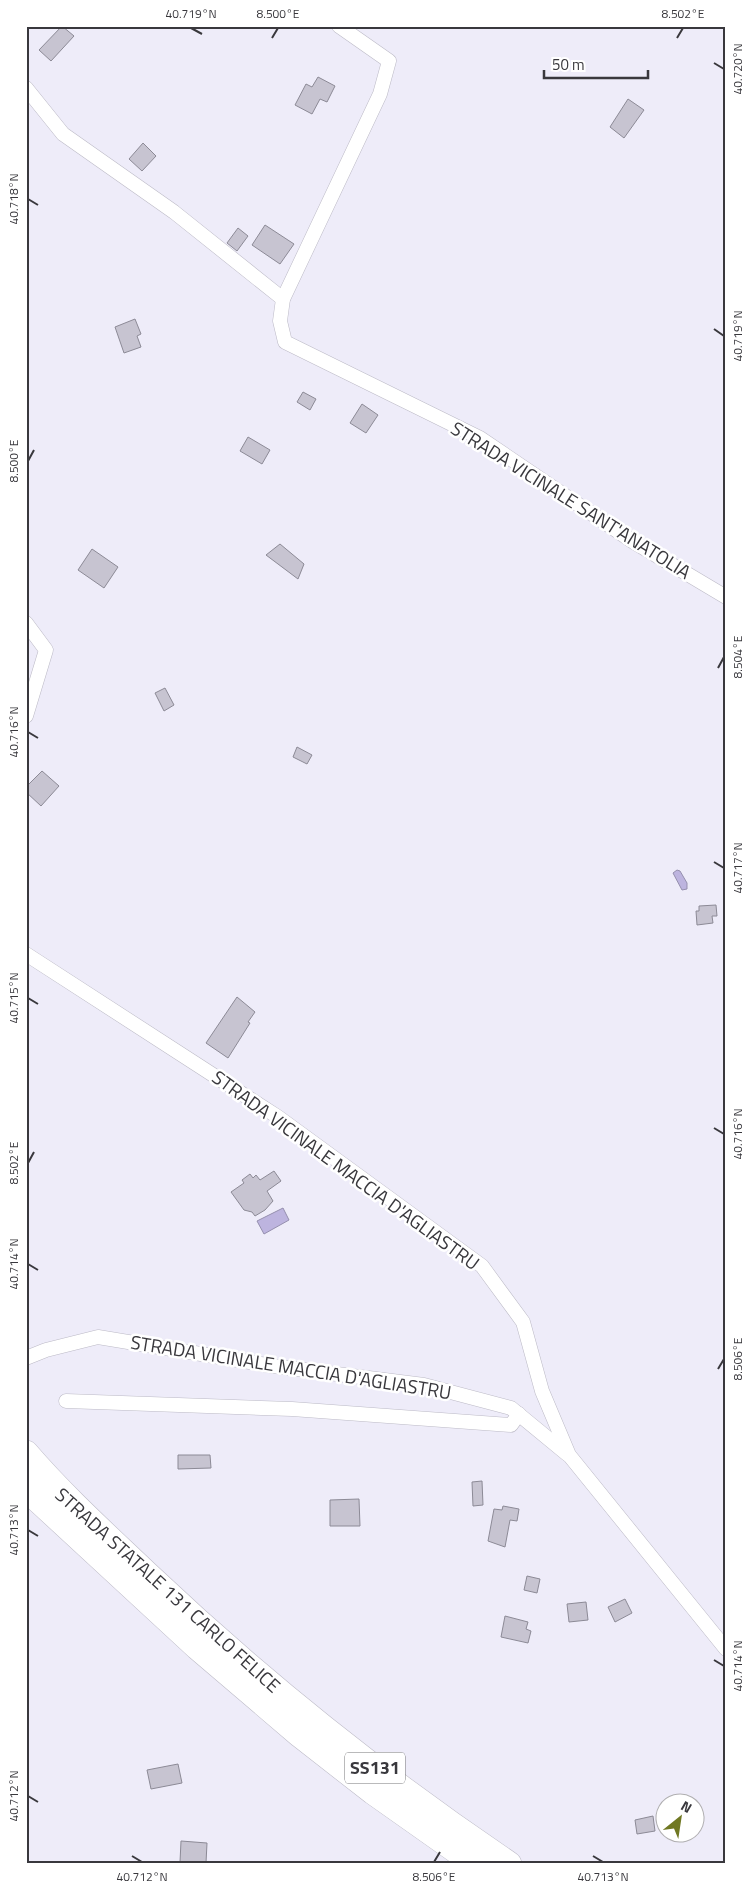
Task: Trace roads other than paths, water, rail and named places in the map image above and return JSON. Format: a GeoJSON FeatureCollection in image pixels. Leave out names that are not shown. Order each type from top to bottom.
{"type":"FeatureCollection","features":[{"type":"Feature","properties":{"kind":"highway","name":"STRADA STATALE 131 CARLO FELICE"},"geometry":{"type":"LineString","coordinates":[[26,1453],[53,1485],[210,1633],[240,1672],[313,1720],[387,1777],[509,1864]]}},
{"type":"Feature","properties":{"kind":"highway","name":"STRADA STATALE 131 CARLO FELICE"},"geometry":{"type":"LineString","coordinates":[[26,1486],[39,1501],[240,1672],[365,1786],[475,1864]]}},
{"type":"Feature","properties":{"kind":"street","name":"STRADA VICINALE SANT'ANATOLIA"},"geometry":{"type":"LineString","coordinates":[[339,26],[390,61],[380,94],[283,299],[280,321],[285,342],[480,438],[632,541],[726,598]]}},
{"type":"Feature","properties":{"kind":"street"},"geometry":{"type":"LineString","coordinates":[[26,88],[63,134],[174,212],[283,299]]}},
{"type":"Feature","properties":{"kind":"street"},"geometry":{"type":"LineString","coordinates":[[26,623],[46,650],[26,716]]}},
{"type":"Feature","properties":{"kind":"street","name":"STRADA VICINALE MACCIA D'AGLIASTRU"},"geometry":{"type":"LineString","coordinates":[[26,954],[278,1117],[482,1266],[523,1322],[542,1391],[569,1455]]}},
{"type":"Feature","properties":{"kind":"street","name":"STRADA VICINALE MACCIA D'AGLIASTRU"},"geometry":{"type":"LineString","coordinates":[[26,1358],[46,1350],[98,1337],[273,1366],[424,1385],[511,1408],[569,1455],[726,1649]]}},
{"type":"Feature","properties":{"kind":"street"},"geometry":{"type":"LineString","coordinates":[[66,1400],[292,1409],[511,1425],[519,1414]]}}]}
